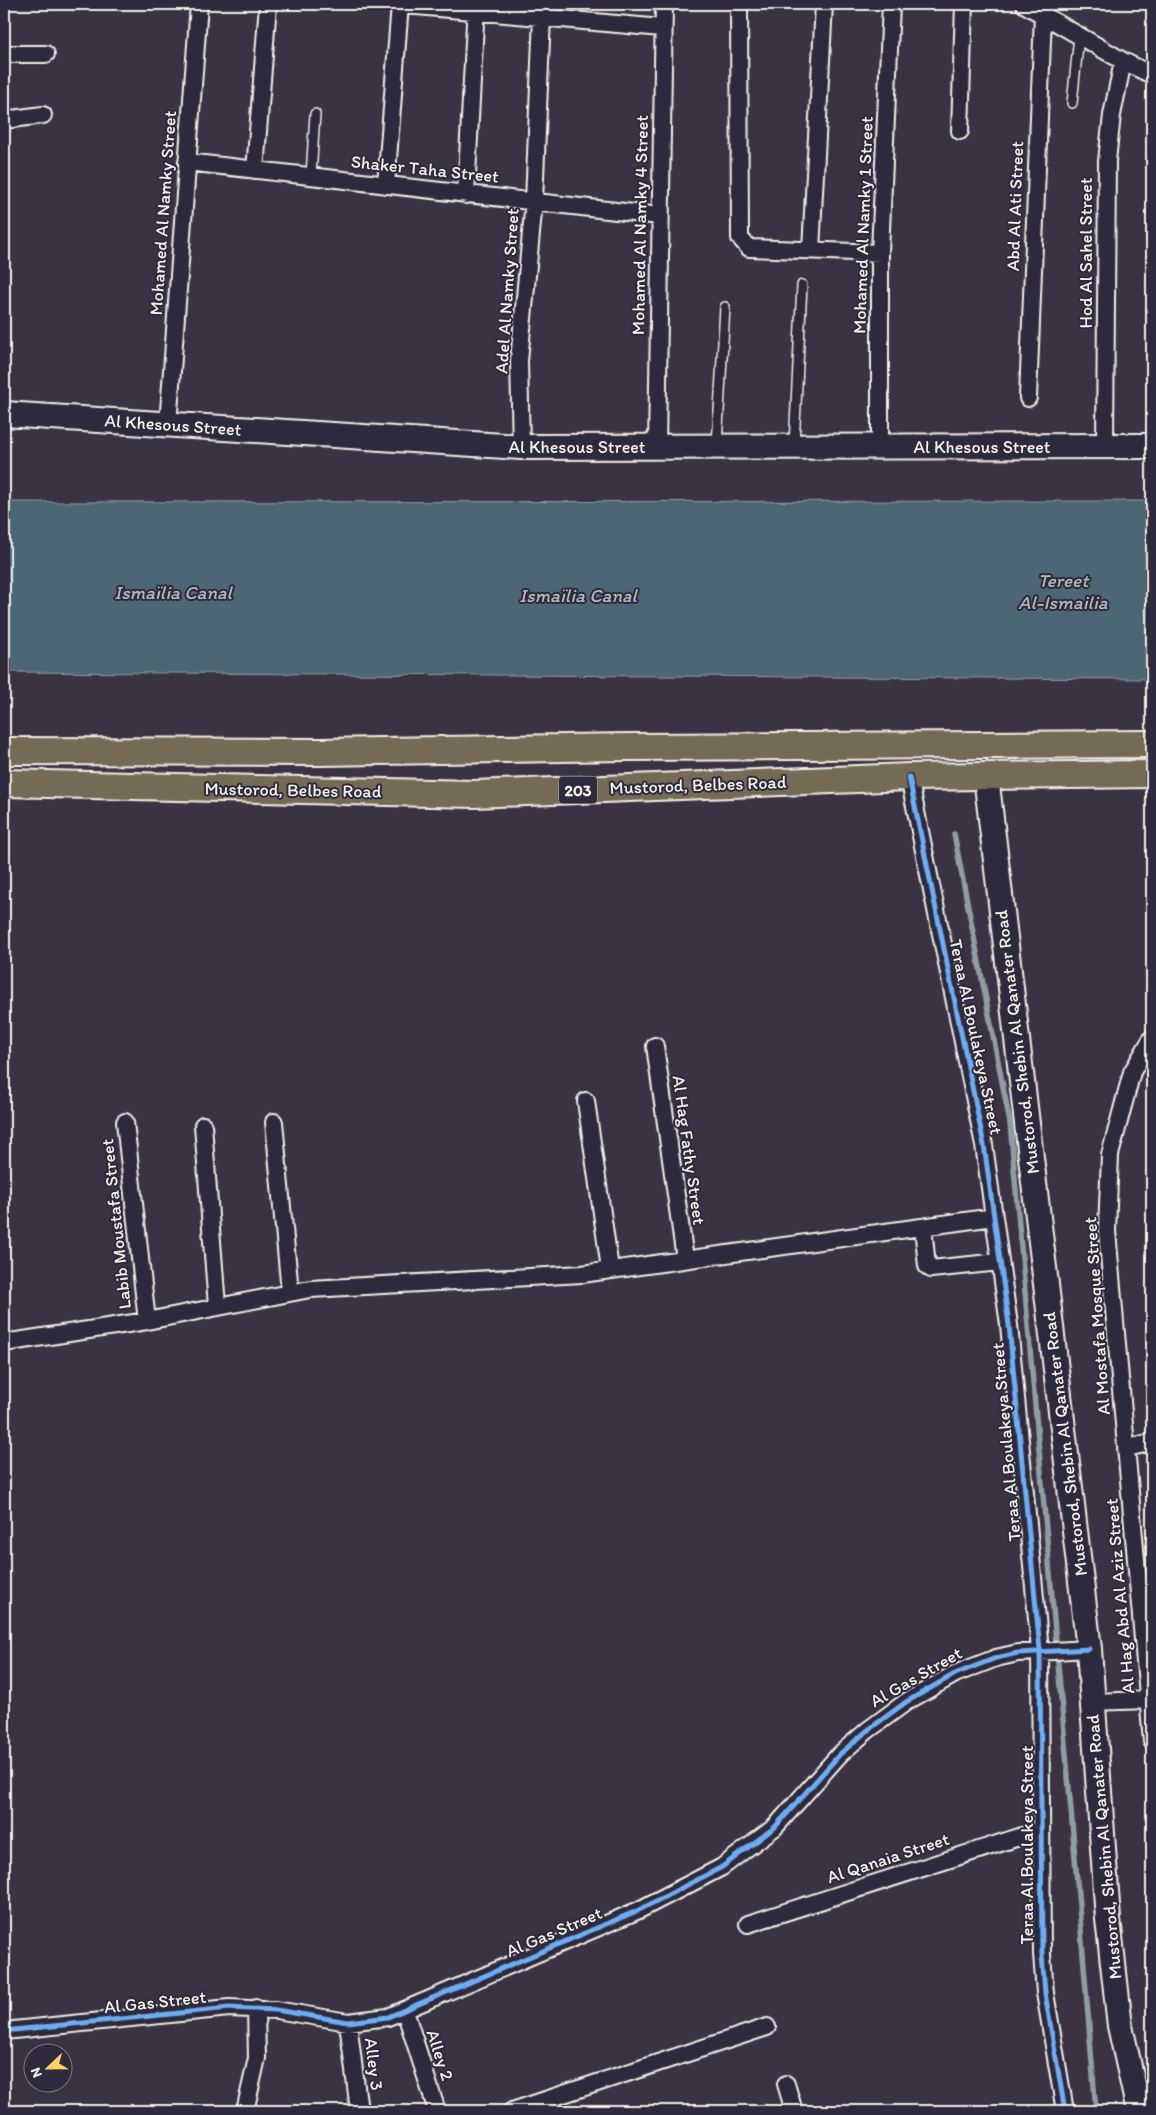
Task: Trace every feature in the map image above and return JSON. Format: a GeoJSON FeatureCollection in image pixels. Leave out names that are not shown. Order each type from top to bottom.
{"type":"FeatureCollection","features":[{"type":"Feature","properties":{"kind":"main road","name":"Al Khesous Street"},"geometry":{"type":"LineString","coordinates":[[4,411],[168,425],[521,448],[1152,446]]}},
{"type":"Feature","properties":{"kind":"main road","name":"Mustorod, Belbes Road"},"geometry":{"type":"LineString","coordinates":[[4,751],[322,752],[627,747],[1152,744]]}},
{"type":"Feature","properties":{"kind":"main road","name":"Mustorod, Belbes Road"},"geometry":{"type":"LineString","coordinates":[[4,783],[474,794],[909,777],[1152,774]]}},
{"type":"Feature","properties":{"kind":"main road","name":"Mustorod, Shebin Al Qanater Road"},"geometry":{"type":"LineString","coordinates":[[986,776],[1089,1649],[1108,1920],[1120,2026],[1139,2111]]}},
{"type":"Feature","properties":{"kind":"street","name":"Mohamed Al Namky Street"},"geometry":{"type":"LineString","coordinates":[[168,425],[199,4]]}},
{"type":"Feature","properties":{"kind":"street"},"geometry":{"type":"LineString","coordinates":[[254,170],[268,4]]}},
{"type":"Feature","properties":{"kind":"street"},"geometry":{"type":"LineString","coordinates":[[394,4],[532,12],[662,28]]}},
{"type":"Feature","properties":{"kind":"street"},"geometry":{"type":"LineString","coordinates":[[386,185],[400,4]]}},
{"type":"Feature","properties":{"kind":"street","name":"Mohamed Al Namky 4 Street"},"geometry":{"type":"LineString","coordinates":[[657,447],[662,28],[664,4]]}},
{"type":"Feature","properties":{"kind":"street"},"geometry":{"type":"LineString","coordinates":[[739,4],[740,238],[749,248],[880,253]]}},
{"type":"Feature","properties":{"kind":"street"},"geometry":{"type":"LineString","coordinates":[[811,250],[824,4]]}},
{"type":"Feature","properties":{"kind":"street","name":"Mohamed Al Namky 1 Street"},"geometry":{"type":"LineString","coordinates":[[880,447],[880,253],[891,4]]}},
{"type":"Feature","properties":{"kind":"street"},"geometry":{"type":"LineString","coordinates":[[960,131],[964,4]]}},
{"type":"Feature","properties":{"kind":"street"},"geometry":{"type":"LineString","coordinates":[[466,195],[476,8]]}},
{"type":"Feature","properties":{"kind":"street"},"geometry":{"type":"LineString","coordinates":[[1036,8],[1079,36],[1152,75]]}},
{"type":"Feature","properties":{"kind":"street","name":"Abd Al Ati Street"},"geometry":{"type":"LineString","coordinates":[[1028,398],[1036,8]]}},
{"type":"Feature","properties":{"kind":"street","name":"Adel Al Namky Street"},"geometry":{"type":"LineString","coordinates":[[521,448],[519,361],[534,201],[532,12]]}},
{"type":"Feature","properties":{"kind":"street"},"geometry":{"type":"LineString","coordinates":[[4,54],[46,54]]}},
{"type":"Feature","properties":{"kind":"street","name":"Hod Al Sahel Street"},"geometry":{"type":"LineString","coordinates":[[1105,447],[1107,161],[1112,115],[1123,61]]}},
{"type":"Feature","properties":{"kind":"street"},"geometry":{"type":"LineString","coordinates":[[4,120],[43,115]]}},
{"type":"Feature","properties":{"kind":"street","name":"Shaker Taha Street"},"geometry":{"type":"LineString","coordinates":[[186,162],[660,216]]}},
{"type":"Feature","properties":{"kind":"street","name":"Teraa Al Boulakeya Street"},"geometry":{"type":"LineString","coordinates":[[909,777],[984,1145],[1010,1335],[1040,1650],[1042,1954],[1044,1983],[1065,2111]]}},
{"type":"Feature","properties":{"kind":"street","name":"Al Mostafa Mosque Street"},"geometry":{"type":"LineString","coordinates":[[1127,1448],[1107,1231],[1110,1155],[1132,1072],[1152,1038]]}},
{"type":"Feature","properties":{"kind":"street","name":"Al Hag Fathy Street"},"geometry":{"type":"LineString","coordinates":[[654,1046],[685,1259]]}},
{"type":"Feature","properties":{"kind":"street"},"geometry":{"type":"LineString","coordinates":[[586,1101],[610,1269]]}},
{"type":"Feature","properties":{"kind":"street","name":"Labib Moustafa Street"},"geometry":{"type":"LineString","coordinates":[[125,1122],[147,1321]]}},
{"type":"Feature","properties":{"kind":"street"},"geometry":{"type":"LineString","coordinates":[[274,1122],[290,1292]]}},
{"type":"Feature","properties":{"kind":"street"},"geometry":{"type":"LineString","coordinates":[[204,1125],[217,1306]]}},
{"type":"Feature","properties":{"kind":"street"},"geometry":{"type":"LineString","coordinates":[[4,1343],[147,1321],[290,1292],[346,1286],[546,1277],[994,1217]]}},
{"type":"Feature","properties":{"kind":"street"},"geometry":{"type":"LineString","coordinates":[[923,1227],[927,1266],[931,1269],[1000,1262]]}},
{"type":"Feature","properties":{"kind":"street"},"geometry":{"type":"LineString","coordinates":[[1127,1448],[1152,1442]]}},
{"type":"Feature","properties":{"kind":"street","name":"Al Hag Abd Al Aziz Street"},"geometry":{"type":"LineString","coordinates":[[1127,1448],[1152,1741]]}},
{"type":"Feature","properties":{"kind":"street","name":"Al Gas Street"},"geometry":{"type":"LineString","coordinates":[[4,2031],[229,2008],[256,2008],[348,2022],[368,2021],[405,2011],[639,1910],[722,1867],[775,1827],[840,1754],[868,1730],[906,1702],[955,1674],[975,1665],[1011,1655],[1040,1650],[1089,1649]]}},
{"type":"Feature","properties":{"kind":"street"},"geometry":{"type":"LineString","coordinates":[[1092,1702],[1149,1700]]}},
{"type":"Feature","properties":{"kind":"street","name":"Al Qanaia Street"},"geometry":{"type":"LineString","coordinates":[[748,1924],[1041,1830]]}},
{"type":"Feature","properties":{"kind":"street"},"geometry":{"type":"LineString","coordinates":[[245,2111],[257,2058],[256,2008]]}},
{"type":"Feature","properties":{"kind":"street","name":"Alley 2"},"geometry":{"type":"LineString","coordinates":[[405,2011],[437,2111]]}},
{"type":"Feature","properties":{"kind":"street","name":"Alley 3"},"geometry":{"type":"LineString","coordinates":[[348,2022],[359,2111]]}},
{"type":"Feature","properties":{"kind":"street"},"geometry":{"type":"LineString","coordinates":[[512,2111],[767,2027]]}},
{"type":"Feature","properties":{"kind":"street"},"geometry":{"type":"LineString","coordinates":[[786,2084],[794,2111]]}},
{"type":"Feature","properties":{"kind":"lane"},"geometry":{"type":"LineString","coordinates":[[1072,103],[1079,36]]}},
{"type":"Feature","properties":{"kind":"lane"},"geometry":{"type":"LineString","coordinates":[[311,176],[315,114]]}},
{"type":"Feature","properties":{"kind":"lane"},"geometry":{"type":"LineString","coordinates":[[794,447],[802,285]]}},
{"type":"Feature","properties":{"kind":"lane"},"geometry":{"type":"LineString","coordinates":[[717,447],[725,307]]}},
{"type":"Feature","properties":{"kind":"water","name":"Tereet Al-Ismailia"},"geometry":{"type":"Polygon","coordinates":[[[1152,501],[1152,679],[4,672],[4,502],[1152,501]]]}},
{"type":"Feature","properties":{"kind":"waterway"},"geometry":{"type":"LineString","coordinates":[[954,834],[1010,1123],[1096,2111]]}},
{"type":"Feature","properties":{"kind":"cycle path"},"geometry":{"type":"LineString","coordinates":[[909,777],[984,1145],[1009,1325],[1040,1650],[1042,1954],[1045,1993],[1065,2111]]}},
{"type":"Feature","properties":{"kind":"cycle path"},"geometry":{"type":"LineString","coordinates":[[4,2031],[229,2008],[276,2010],[348,2022],[388,2017],[639,1910],[722,1867],[775,1827],[840,1754],[868,1730],[906,1702],[955,1674],[996,1658],[1018,1653],[1089,1649]]}},
{"type":"Feature","properties":{"kind":"water label","name":"Ismaïlia Canal"},"geometry":{"type":"Point","coordinates":[173,592]}},
{"type":"Feature","properties":{"kind":"water label","name":"Ismaïlia Canal"},"geometry":{"type":"Point","coordinates":[578,595]}}]}
